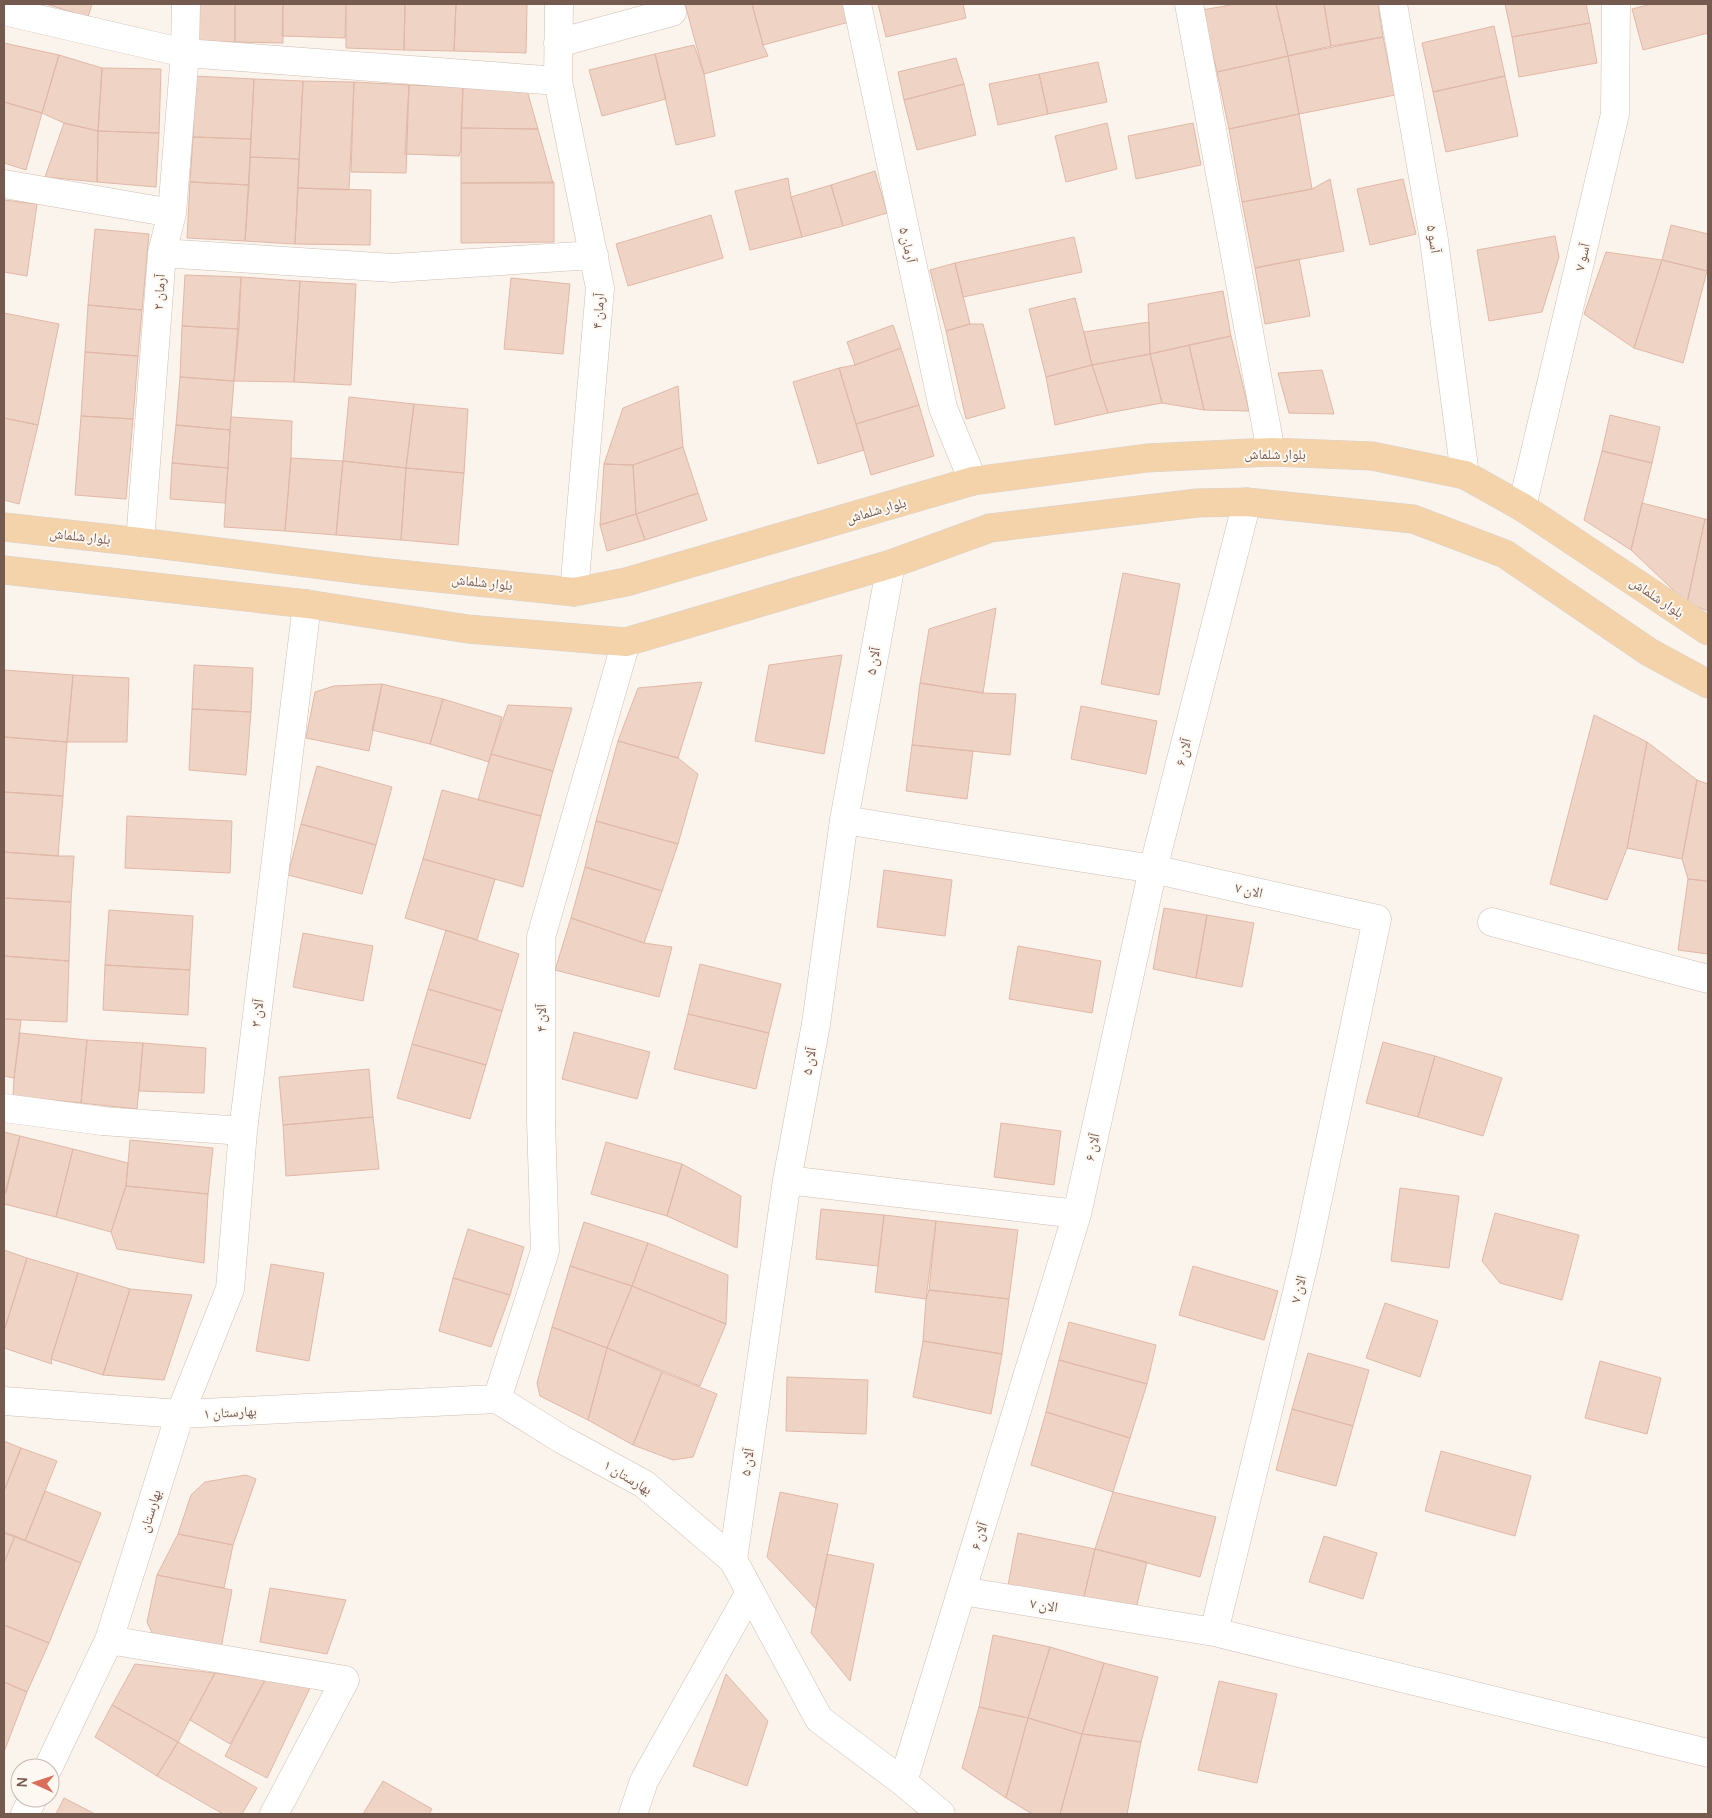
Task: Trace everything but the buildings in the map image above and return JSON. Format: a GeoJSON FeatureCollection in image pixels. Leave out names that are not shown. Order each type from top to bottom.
{"type":"FeatureCollection","features":[{"type":"Feature","properties":{"kind":"main road","name":"بلوار شلماش"},"geometry":{"type":"LineString","coordinates":[[4,527],[369,571],[574,592],[626,582],[973,481],[1147,458],[1271,452],[1372,456],[1465,475],[1522,507],[1708,631]]}},
{"type":"Feature","properties":{"kind":"main road"},"geometry":{"type":"LineString","coordinates":[[4,570],[307,604],[468,629],[626,642],[891,564],[990,528],[1197,503],[1247,502],[1413,519],[1505,554],[1649,652],[1708,684]]}},
{"type":"Feature","properties":{"kind":"street","name":"آرمان ۲"},"geometry":{"type":"LineString","coordinates":[[140,542],[162,253],[172,213],[185,53],[186,4]]}},
{"type":"Feature","properties":{"kind":"street","name":"آرمان ۴"},"geometry":{"type":"LineString","coordinates":[[559,4],[558,81],[600,288],[574,592]]}},
{"type":"Feature","properties":{"kind":"street","name":"آرمان ۵"},"geometry":{"type":"LineString","coordinates":[[856,4],[943,408],[973,481]]}},
{"type":"Feature","properties":{"kind":"street"},"geometry":{"type":"LineString","coordinates":[[1189,4],[1271,452]]}},
{"type":"Feature","properties":{"kind":"street","name":"آسو ۵"},"geometry":{"type":"LineString","coordinates":[[1394,4],[1434,240],[1465,475]]}},
{"type":"Feature","properties":{"kind":"street","name":"آسو ۷"},"geometry":{"type":"LineString","coordinates":[[1522,507],[1615,114],[1616,4]]}},
{"type":"Feature","properties":{"kind":"street"},"geometry":{"type":"LineString","coordinates":[[4,11],[185,53],[558,81]]}},
{"type":"Feature","properties":{"kind":"street"},"geometry":{"type":"LineString","coordinates":[[558,43],[672,12]]}},
{"type":"Feature","properties":{"kind":"street"},"geometry":{"type":"LineString","coordinates":[[4,184],[172,213]]}},
{"type":"Feature","properties":{"kind":"street"},"geometry":{"type":"LineString","coordinates":[[162,253],[393,268],[594,255]]}},
{"type":"Feature","properties":{"kind":"street","name":"آلان ۶"},"geometry":{"type":"LineString","coordinates":[[903,1782],[1077,1214],[1153,869],[1247,502]]}},
{"type":"Feature","properties":{"kind":"street","name":"آلان ۵"},"geometry":{"type":"LineString","coordinates":[[733,1560],[787,1180],[816,1024],[844,820],[891,564]]}},
{"type":"Feature","properties":{"kind":"street","name":"آلان ۳"},"geometry":{"type":"LineString","coordinates":[[180,1414],[230,1289],[242,1131],[307,604]]}},
{"type":"Feature","properties":{"kind":"street","name":"آلان ۴"},"geometry":{"type":"LineString","coordinates":[[497,1399],[545,1251],[541,1120],[541,937],[626,642]]}},
{"type":"Feature","properties":{"kind":"street"},"geometry":{"type":"LineString","coordinates":[[844,820],[1153,869]]}},
{"type":"Feature","properties":{"kind":"street","name":"الان ۷"},"geometry":{"type":"LineString","coordinates":[[962,1591],[1214,1632],[1306,1255],[1377,919],[1153,869]]}},
{"type":"Feature","properties":{"kind":"street"},"geometry":{"type":"LineString","coordinates":[[1492,922],[1708,979]]}},
{"type":"Feature","properties":{"kind":"street"},"geometry":{"type":"LineString","coordinates":[[4,1108],[102,1121],[242,1131]]}},
{"type":"Feature","properties":{"kind":"street"},"geometry":{"type":"LineString","coordinates":[[787,1180],[1077,1214]]}},
{"type":"Feature","properties":{"kind":"street","name":"بهارستان ۱"},"geometry":{"type":"LineString","coordinates":[[180,1414],[497,1399],[563,1440],[644,1484],[733,1560],[819,1719],[903,1782],[941,1814]]}},
{"type":"Feature","properties":{"kind":"street"},"geometry":{"type":"LineString","coordinates":[[4,1401],[180,1414]]}},
{"type":"Feature","properties":{"kind":"street","name":"بهارستان"},"geometry":{"type":"LineString","coordinates":[[53,1758],[109,1640],[180,1414]]}},
{"type":"Feature","properties":{"kind":"street"},"geometry":{"type":"LineString","coordinates":[[633,1814],[644,1781],[750,1592]]}},
{"type":"Feature","properties":{"kind":"street"},"geometry":{"type":"LineString","coordinates":[[1214,1632],[1708,1753]]}},
{"type":"Feature","properties":{"kind":"street"},"geometry":{"type":"LineString","coordinates":[[109,1640],[346,1680],[274,1814]]}}]}
